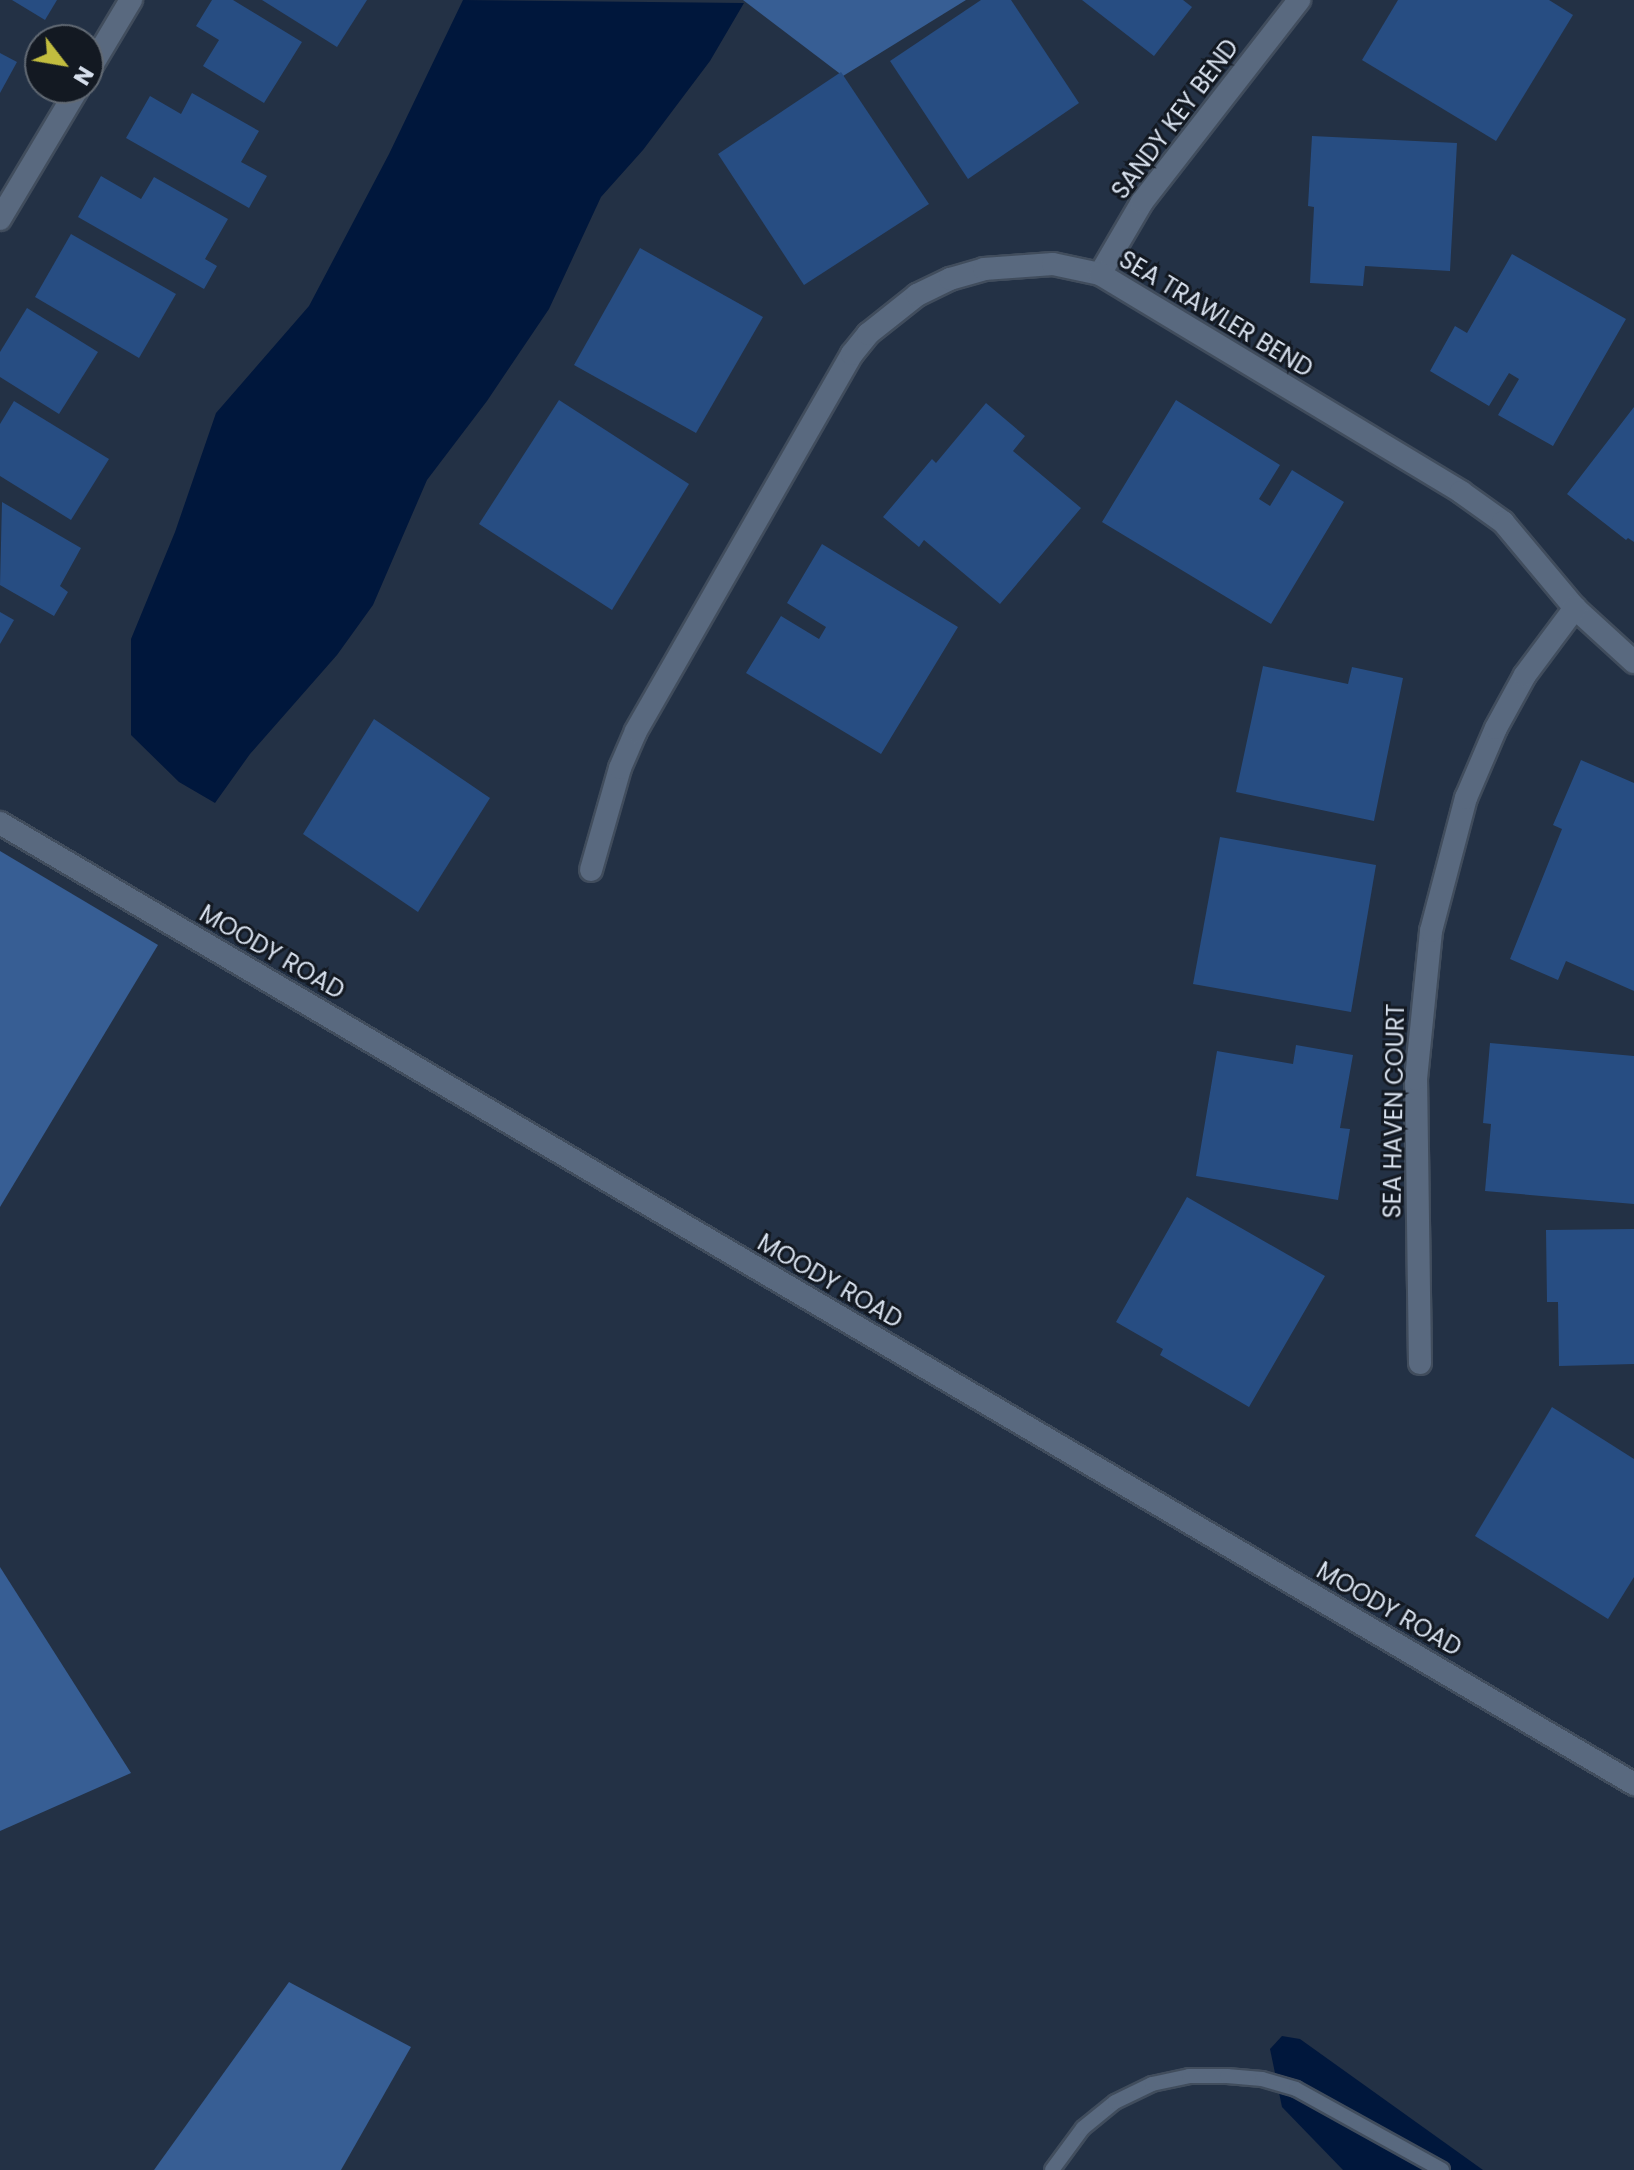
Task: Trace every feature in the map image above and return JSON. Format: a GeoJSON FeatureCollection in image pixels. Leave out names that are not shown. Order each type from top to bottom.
{"type":"FeatureCollection","features":[{"type":"Feature","properties":{"kind":"street"},"geometry":{"type":"LineString","coordinates":[[104,45],[131,0]]}},
{"type":"Feature","properties":{"kind":"street","name":"SANDY KEY BEND"},"geometry":{"type":"LineString","coordinates":[[1100,274],[1142,202],[1299,0]]}},
{"type":"Feature","properties":{"kind":"street"},"geometry":{"type":"LineString","coordinates":[[0,219],[68,104]]}},
{"type":"Feature","properties":{"kind":"street","name":"SEA TRAWLER BEND"},"geometry":{"type":"LineString","coordinates":[[591,870],[620,768],[655,692],[834,382],[868,334],[917,295],[950,279],[984,269],[1053,264],[1100,274],[1480,504],[1520,540],[1575,608],[1634,662]]}},
{"type":"Feature","properties":{"kind":"street","name":"SEA HAVEN COURT"},"geometry":{"type":"LineString","coordinates":[[1420,1363],[1416,1079],[1431,931],[1466,798],[1496,728],[1525,675],[1575,608]]}},
{"type":"Feature","properties":{"kind":"street","name":"MOODY ROAD"},"geometry":{"type":"LineString","coordinates":[[0,823],[1634,1784]]}},
{"type":"Feature","properties":{"kind":"lane"},"geometry":{"type":"LineString","coordinates":[[1052,2170],[1083,2128],[1115,2102],[1152,2084],[1189,2076],[1227,2076],[1262,2079],[1296,2089],[1442,2170]]}},
{"type":"Feature","properties":{"kind":"shaded area"},"geometry":{"type":"Polygon","coordinates":[[[463,0],[744,3],[710,61],[643,150],[601,197],[549,309],[487,401],[427,480],[373,605],[337,655],[250,754],[215,803],[179,782],[131,735],[131,639],[175,532],[216,413],[309,306],[389,154],[463,0]]]}},
{"type":"Feature","properties":{"kind":"shaded area"},"geometry":{"type":"Polygon","coordinates":[[[743,0],[966,0],[843,76],[743,0]]]}},
{"type":"Feature","properties":{"kind":"shaded area"},"geometry":{"type":"Polygon","coordinates":[[[0,851],[158,945],[0,1207],[0,851]]]}},
{"type":"Feature","properties":{"kind":"shaded area"},"geometry":{"type":"Polygon","coordinates":[[[0,1567],[131,1773],[0,1831],[0,1567]]]}},
{"type":"Feature","properties":{"kind":"shaded area"},"geometry":{"type":"Polygon","coordinates":[[[289,1982],[411,2047],[341,2170],[154,2170],[289,1982]]]}},
{"type":"Feature","properties":{"kind":"shaded area"},"geometry":{"type":"Polygon","coordinates":[[[1282,2036],[1300,2039],[1483,2170],[1343,2170],[1282,2107],[1270,2049],[1282,2036]]]}},
{"type":"Feature","properties":{"kind":"building"},"geometry":{"type":"Polygon","coordinates":[[[12,0],[57,0],[45,20],[12,0]]]}},
{"type":"Feature","properties":{"kind":"building"},"geometry":{"type":"Polygon","coordinates":[[[212,0],[233,0],[302,42],[264,103],[203,66],[219,40],[196,26],[212,0]]]}},
{"type":"Feature","properties":{"kind":"building"},"geometry":{"type":"Polygon","coordinates":[[[262,0],[367,0],[337,47],[262,0]]]}},
{"type":"Feature","properties":{"kind":"building"},"geometry":{"type":"Polygon","coordinates":[[[981,0],[1011,0],[1079,103],[968,179],[890,61],[981,0]]]}},
{"type":"Feature","properties":{"kind":"building"},"geometry":{"type":"Polygon","coordinates":[[[1082,0],[1183,0],[1192,7],[1154,56],[1082,0]]]}},
{"type":"Feature","properties":{"kind":"building"},"geometry":{"type":"Polygon","coordinates":[[[1398,0],[1549,0],[1573,15],[1496,141],[1362,60],[1398,0]]]}},
{"type":"Feature","properties":{"kind":"building"},"geometry":{"type":"Polygon","coordinates":[[[0,53],[17,62],[0,93],[0,53]]]}},
{"type":"Feature","properties":{"kind":"building"},"geometry":{"type":"Polygon","coordinates":[[[841,72],[929,204],[804,285],[718,154],[841,72]]]}},
{"type":"Feature","properties":{"kind":"building"},"geometry":{"type":"Polygon","coordinates":[[[192,93],[259,131],[241,162],[267,176],[249,208],[126,138],[150,96],[181,114],[192,93]]]}},
{"type":"Feature","properties":{"kind":"building"},"geometry":{"type":"Polygon","coordinates":[[[1312,136],[1457,143],[1450,271],[1365,266],[1363,286],[1310,283],[1314,207],[1308,206],[1312,136]]]}},
{"type":"Feature","properties":{"kind":"building"},"geometry":{"type":"Polygon","coordinates":[[[101,176],[141,199],[154,177],[228,219],[205,259],[217,266],[204,289],[78,217],[101,176]]]}},
{"type":"Feature","properties":{"kind":"building"},"geometry":{"type":"Polygon","coordinates":[[[71,234],[176,294],[139,358],[35,297],[71,234]]]}},
{"type":"Feature","properties":{"kind":"building"},"geometry":{"type":"Polygon","coordinates":[[[640,248],[763,317],[696,433],[574,365],[640,248]]]}},
{"type":"Feature","properties":{"kind":"building"},"geometry":{"type":"Polygon","coordinates":[[[1512,254],[1626,319],[1553,446],[1498,415],[1519,379],[1509,373],[1489,406],[1430,371],[1455,326],[1467,333],[1512,254]]]}},
{"type":"Feature","properties":{"kind":"building"},"geometry":{"type":"Polygon","coordinates":[[[27,308],[98,352],[59,414],[0,377],[0,352],[27,308]]]}},
{"type":"Feature","properties":{"kind":"building"},"geometry":{"type":"Polygon","coordinates":[[[559,400],[689,484],[612,610],[479,524],[559,400]]]}},
{"type":"Feature","properties":{"kind":"building"},"geometry":{"type":"Polygon","coordinates":[[[1176,400],[1280,465],[1259,499],[1270,506],[1292,470],[1344,502],[1271,624],[1102,522],[1176,400]]]}},
{"type":"Feature","properties":{"kind":"building"},"geometry":{"type":"Polygon","coordinates":[[[14,401],[109,459],[71,520],[0,476],[0,424],[14,401]]]}},
{"type":"Feature","properties":{"kind":"building"},"geometry":{"type":"Polygon","coordinates":[[[986,403],[1025,436],[1013,451],[1081,508],[1000,604],[924,540],[919,547],[883,517],[932,459],[936,463],[986,403]]]}},
{"type":"Feature","properties":{"kind":"building"},"geometry":{"type":"Polygon","coordinates":[[[1634,407],[1634,542],[1628,538],[1626,540],[1567,494],[1634,407]]]}},
{"type":"Feature","properties":{"kind":"building"},"geometry":{"type":"Polygon","coordinates":[[[2,502],[81,548],[60,586],[68,592],[54,616],[0,585],[2,502]]]}},
{"type":"Feature","properties":{"kind":"building"},"geometry":{"type":"Polygon","coordinates":[[[822,544],[958,627],[881,754],[746,673],[781,616],[819,639],[826,627],[787,603],[822,544]]]}},
{"type":"Feature","properties":{"kind":"building"},"geometry":{"type":"Polygon","coordinates":[[[0,612],[14,620],[0,644],[0,612]]]}},
{"type":"Feature","properties":{"kind":"building"},"geometry":{"type":"Polygon","coordinates":[[[1263,666],[1348,684],[1352,667],[1403,678],[1374,821],[1236,792],[1263,666]]]}},
{"type":"Feature","properties":{"kind":"building"},"geometry":{"type":"Polygon","coordinates":[[[374,719],[490,798],[418,912],[303,834],[374,719]]]}},
{"type":"Feature","properties":{"kind":"building"},"geometry":{"type":"Polygon","coordinates":[[[1581,760],[1634,783],[1634,991],[1566,961],[1558,980],[1510,959],[1562,829],[1553,825],[1581,760]]]}},
{"type":"Feature","properties":{"kind":"building"},"geometry":{"type":"Polygon","coordinates":[[[1220,837],[1376,865],[1351,1012],[1193,984],[1220,837]]]}},
{"type":"Feature","properties":{"kind":"building"},"geometry":{"type":"Polygon","coordinates":[[[1490,1043],[1634,1056],[1634,1204],[1485,1191],[1491,1124],[1483,1123],[1490,1043]]]}},
{"type":"Feature","properties":{"kind":"building"},"geometry":{"type":"Polygon","coordinates":[[[1296,1045],[1353,1055],[1340,1128],[1350,1129],[1338,1200],[1196,1176],[1217,1051],[1293,1064],[1296,1045]]]}},
{"type":"Feature","properties":{"kind":"building"},"geometry":{"type":"Polygon","coordinates":[[[1187,1197],[1325,1276],[1249,1407],[1160,1355],[1163,1349],[1116,1322],[1187,1197]]]}},
{"type":"Feature","properties":{"kind":"building"},"geometry":{"type":"Polygon","coordinates":[[[1634,1229],[1634,1364],[1559,1366],[1558,1302],[1547,1302],[1546,1230],[1634,1229]]]}},
{"type":"Feature","properties":{"kind":"building"},"geometry":{"type":"Polygon","coordinates":[[[1552,1407],[1634,1459],[1634,1577],[1608,1619],[1475,1536],[1552,1407]]]}}]}
